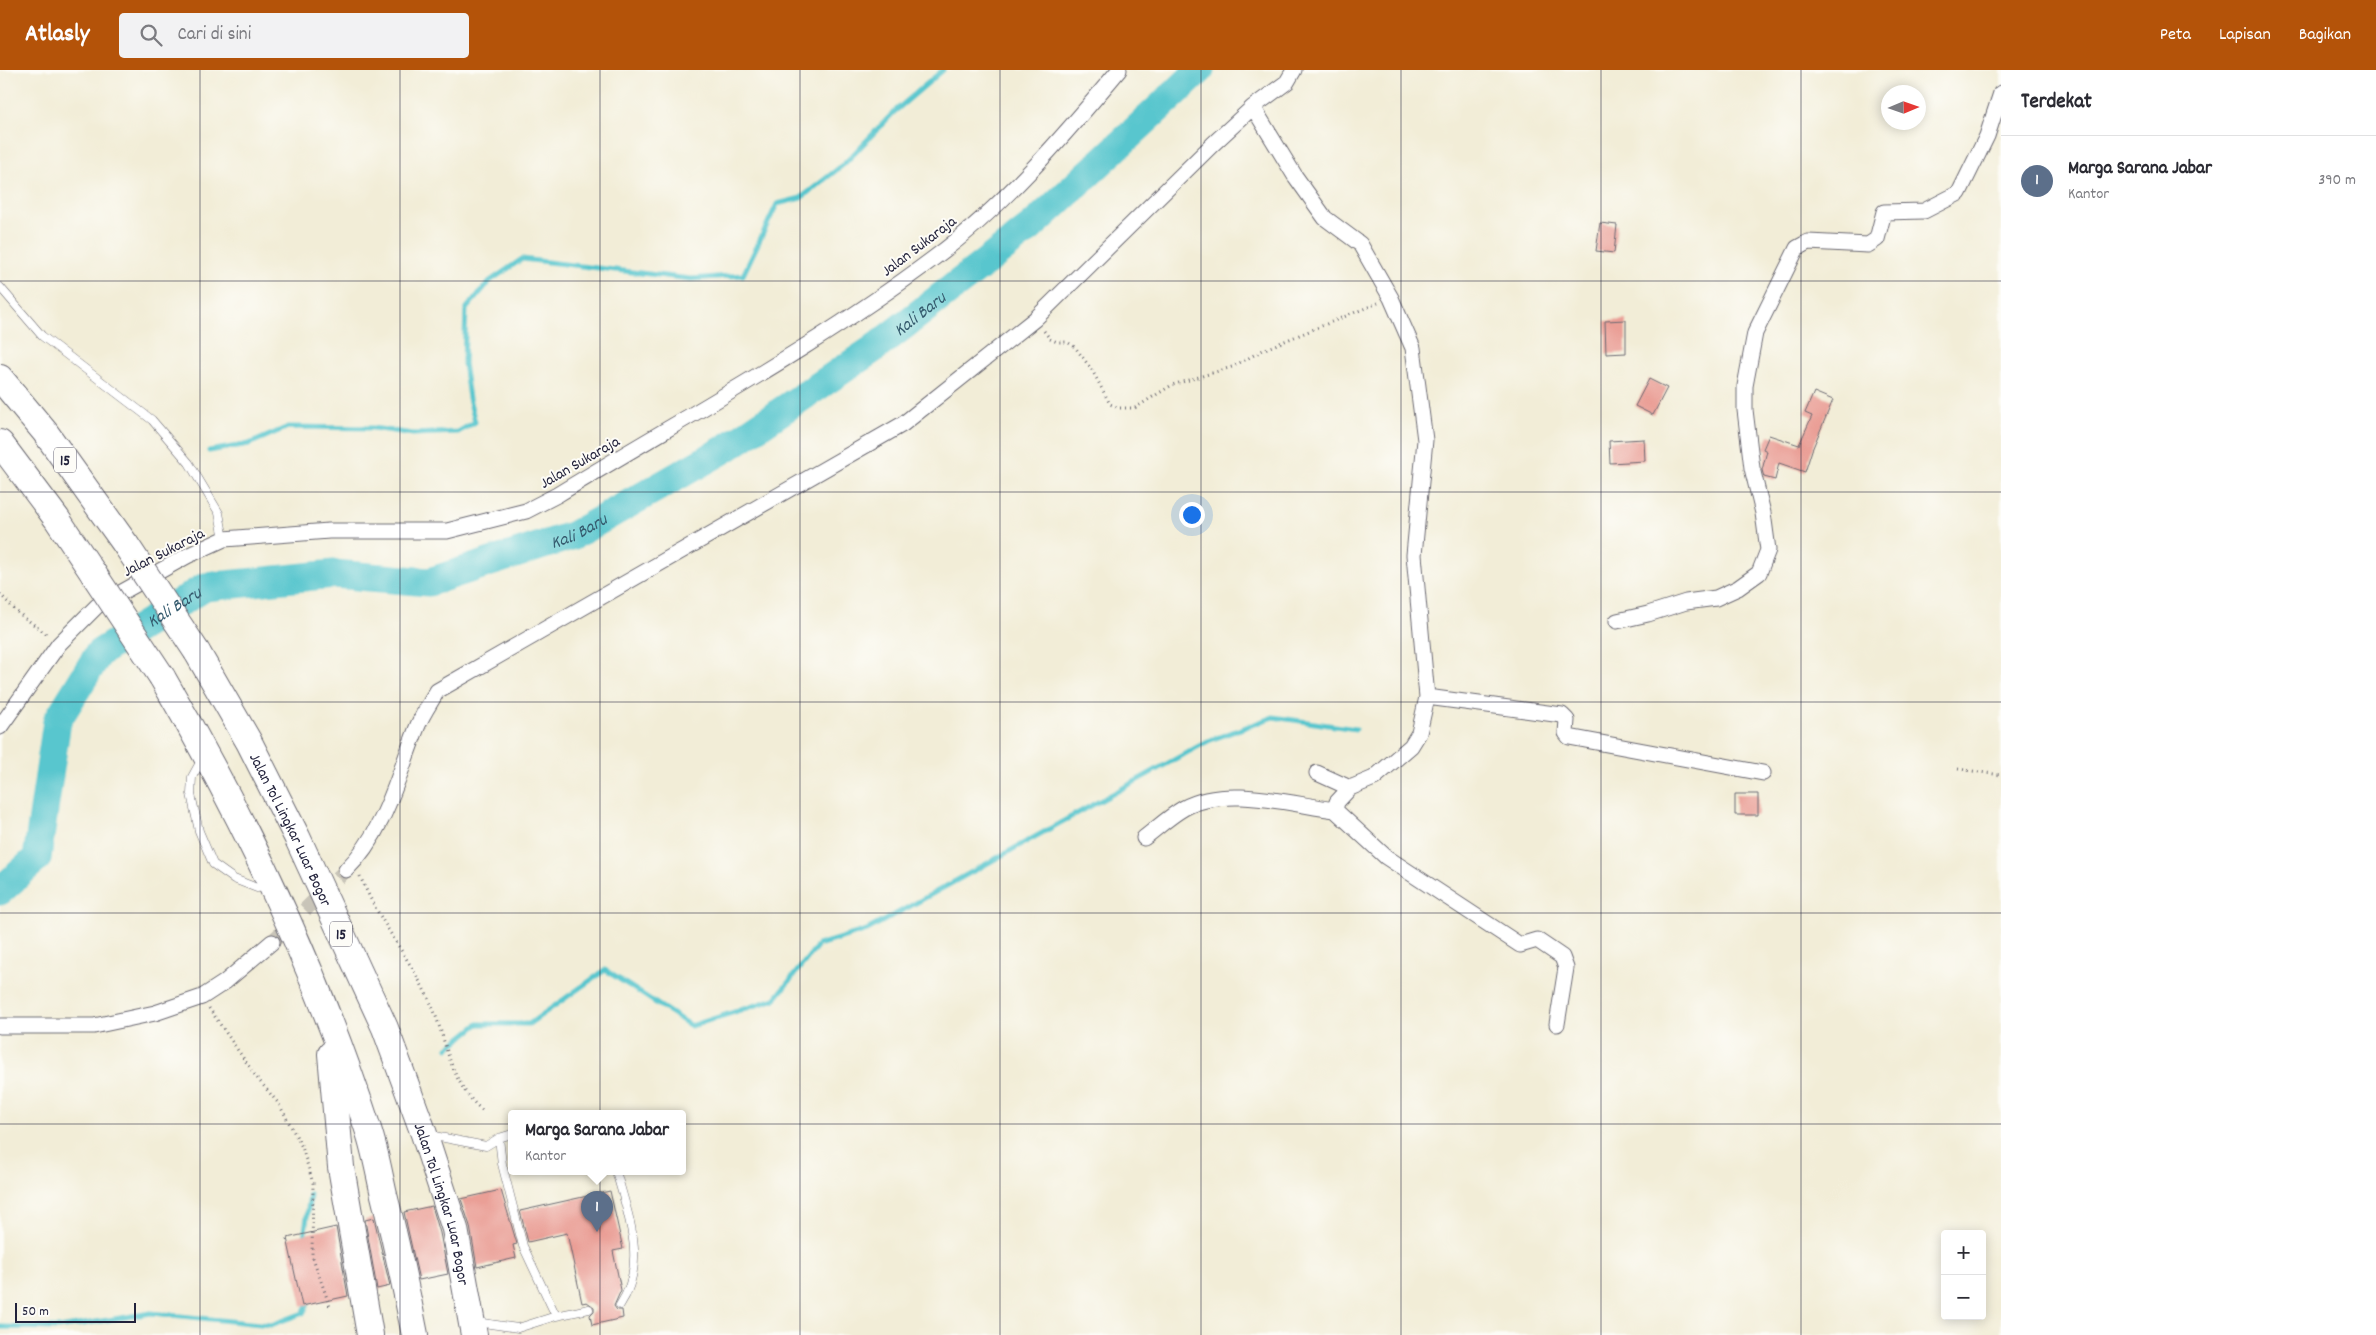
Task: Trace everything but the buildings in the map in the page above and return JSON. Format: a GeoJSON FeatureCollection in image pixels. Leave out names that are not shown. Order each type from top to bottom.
{"type":"FeatureCollection","features":[{"type":"Feature","properties":{"kind":"highway","name":"Jalan Tol Lingkar Luar Bogor"},"geometry":{"type":"LineString","coordinates":[[0,378],[45,432],[126,546],[197,652],[249,742],[297,837],[384,1028],[424,1134],[455,1229],[473,1328]]}},
{"type":"Feature","properties":{"kind":"highway"},"geometry":{"type":"LineString","coordinates":[[0,443],[58,519],[162,677],[206,752],[274,886],[309,966],[369,1130],[408,1294],[415,1335]]}},
{"type":"Feature","properties":{"kind":"highway"},"geometry":{"type":"LineString","coordinates":[[328,1018],[341,1167],[370,1335]]}},
{"type":"Feature","properties":{"kind":"street","name":"Jalan Sukaraja"},"geometry":{"type":"LineString","coordinates":[[0,726],[59,644],[97,606],[186,556],[224,539],[329,531],[447,531],[526,511],[557,495],[834,327],[935,258],[993,209],[1080,117],[1119,70]]}},
{"type":"Feature","properties":{"kind":"street"},"geometry":{"type":"LineString","coordinates":[[350,866],[372,836],[395,788],[419,723],[437,691],[903,424],[1035,319],[1254,107],[1286,82],[1294,70]]}},
{"type":"Feature","properties":{"kind":"street"},"geometry":{"type":"LineString","coordinates":[[1617,621],[1686,602],[1716,598],[1738,588],[1759,573],[1768,550],[1763,513],[1752,468],[1745,410],[1745,386],[1754,333],[1768,305],[1797,248],[1808,242],[1868,245],[1877,239],[1884,212],[1924,211],[1959,193],[1987,136],[2001,93]]}},
{"type":"Feature","properties":{"kind":"street"},"geometry":{"type":"LineString","coordinates":[[1254,107],[1295,176],[1325,218],[1360,244],[1391,298],[1413,348],[1426,440],[1414,555],[1427,697],[1419,733],[1411,746],[1374,778],[1350,788],[1337,802],[1335,810]]}},
{"type":"Feature","properties":{"kind":"street"},"geometry":{"type":"LineString","coordinates":[[1427,697],[1562,715],[1566,720],[1566,732],[1569,737],[1763,773]]}},
{"type":"Feature","properties":{"kind":"street"},"geometry":{"type":"LineString","coordinates":[[1316,773],[1350,788]]}},
{"type":"Feature","properties":{"kind":"street"},"geometry":{"type":"LineString","coordinates":[[1144,838],[1184,808],[1229,795],[1335,810],[1386,857],[1452,902],[1520,945],[1537,940],[1562,957],[1566,968],[1557,1024]]}},
{"type":"Feature","properties":{"kind":"street"},"geometry":{"type":"LineString","coordinates":[[0,1026],[94,1026],[155,1013],[202,997],[226,982],[272,942]]}},
{"type":"Feature","properties":{"kind":"lane"},"geometry":{"type":"LineString","coordinates":[[0,287],[42,336],[152,420],[189,463],[219,513],[224,539]]}},
{"type":"Feature","properties":{"kind":"lane"},"geometry":{"type":"LineString","coordinates":[[206,752],[192,777],[191,794],[199,831],[213,864],[234,879],[257,888],[274,886]]}},
{"type":"Feature","properties":{"kind":"lane"},"geometry":{"type":"LineString","coordinates":[[424,1134],[486,1146],[508,1135]]}},
{"type":"Feature","properties":{"kind":"lane"},"geometry":{"type":"LineString","coordinates":[[499,1138],[502,1164],[523,1246],[556,1316]]}},
{"type":"Feature","properties":{"kind":"lane"},"geometry":{"type":"LineString","coordinates":[[617,1175],[634,1243],[635,1270],[630,1290],[620,1305]]}},
{"type":"Feature","properties":{"kind":"lane"},"geometry":{"type":"LineString","coordinates":[[473,1328],[518,1328],[556,1316],[589,1309]]}},
{"type":"Feature","properties":{"kind":"path"},"geometry":{"type":"LineString","coordinates":[[1035,319],[1050,339],[1066,342],[1075,347],[1092,370],[1110,404],[1119,408],[1135,408],[1172,385],[1232,367],[1265,349],[1391,298]]}},
{"type":"Feature","properties":{"kind":"path"},"geometry":{"type":"LineString","coordinates":[[0,594],[17,612],[59,644]]}},
{"type":"Feature","properties":{"kind":"path"},"geometry":{"type":"LineString","coordinates":[[1958,769],[2001,775]]}},
{"type":"Feature","properties":{"kind":"path"},"geometry":{"type":"LineString","coordinates":[[350,866],[431,1006],[453,1071],[463,1090],[483,1111]]}},
{"type":"Feature","properties":{"kind":"path"},"geometry":{"type":"LineString","coordinates":[[202,997],[257,1078],[279,1104],[302,1147],[313,1183],[312,1255],[330,1307]]}},
{"type":"Feature","properties":{"kind":"waterway"},"geometry":{"type":"LineString","coordinates":[[209,451],[249,444],[288,427],[373,428],[413,434],[458,432],[475,422],[464,363],[466,309],[490,281],[522,259],[691,279],[743,275],[777,204],[801,198],[844,164],[894,112],[943,70]]}},
{"type":"Feature","properties":{"kind":"waterway","name":"Kali Baru"},"geometry":{"type":"LineString","coordinates":[[0,891],[37,858],[57,721],[99,653],[205,587],[334,574],[429,582],[574,535],[725,449],[872,350],[1031,227],[1200,70]]}},
{"type":"Feature","properties":{"kind":"waterway"},"geometry":{"type":"LineString","coordinates":[[448,1048],[478,1024],[529,1024],[605,970],[691,1026],[775,999],[818,945],[867,930],[1208,741],[1273,717],[1356,729]]}},
{"type":"Feature","properties":{"kind":"waterway"},"geometry":{"type":"LineString","coordinates":[[304,1239],[310,1194]]}},
{"type":"Feature","properties":{"kind":"waterway"},"geometry":{"type":"LineString","coordinates":[[0,1327],[59,1328],[151,1313],[271,1325],[303,1313],[310,1300]]}},
{"type":"Feature","properties":{"kind":"tunnel"},"geometry":{"type":"LineString","coordinates":[[272,942],[346,870]]}},
{"type":"Feature","properties":{"kind":"place","name":"Marga Sarana Jabar"},"geometry":{"type":"Point","coordinates":[597,1232]}}]}
